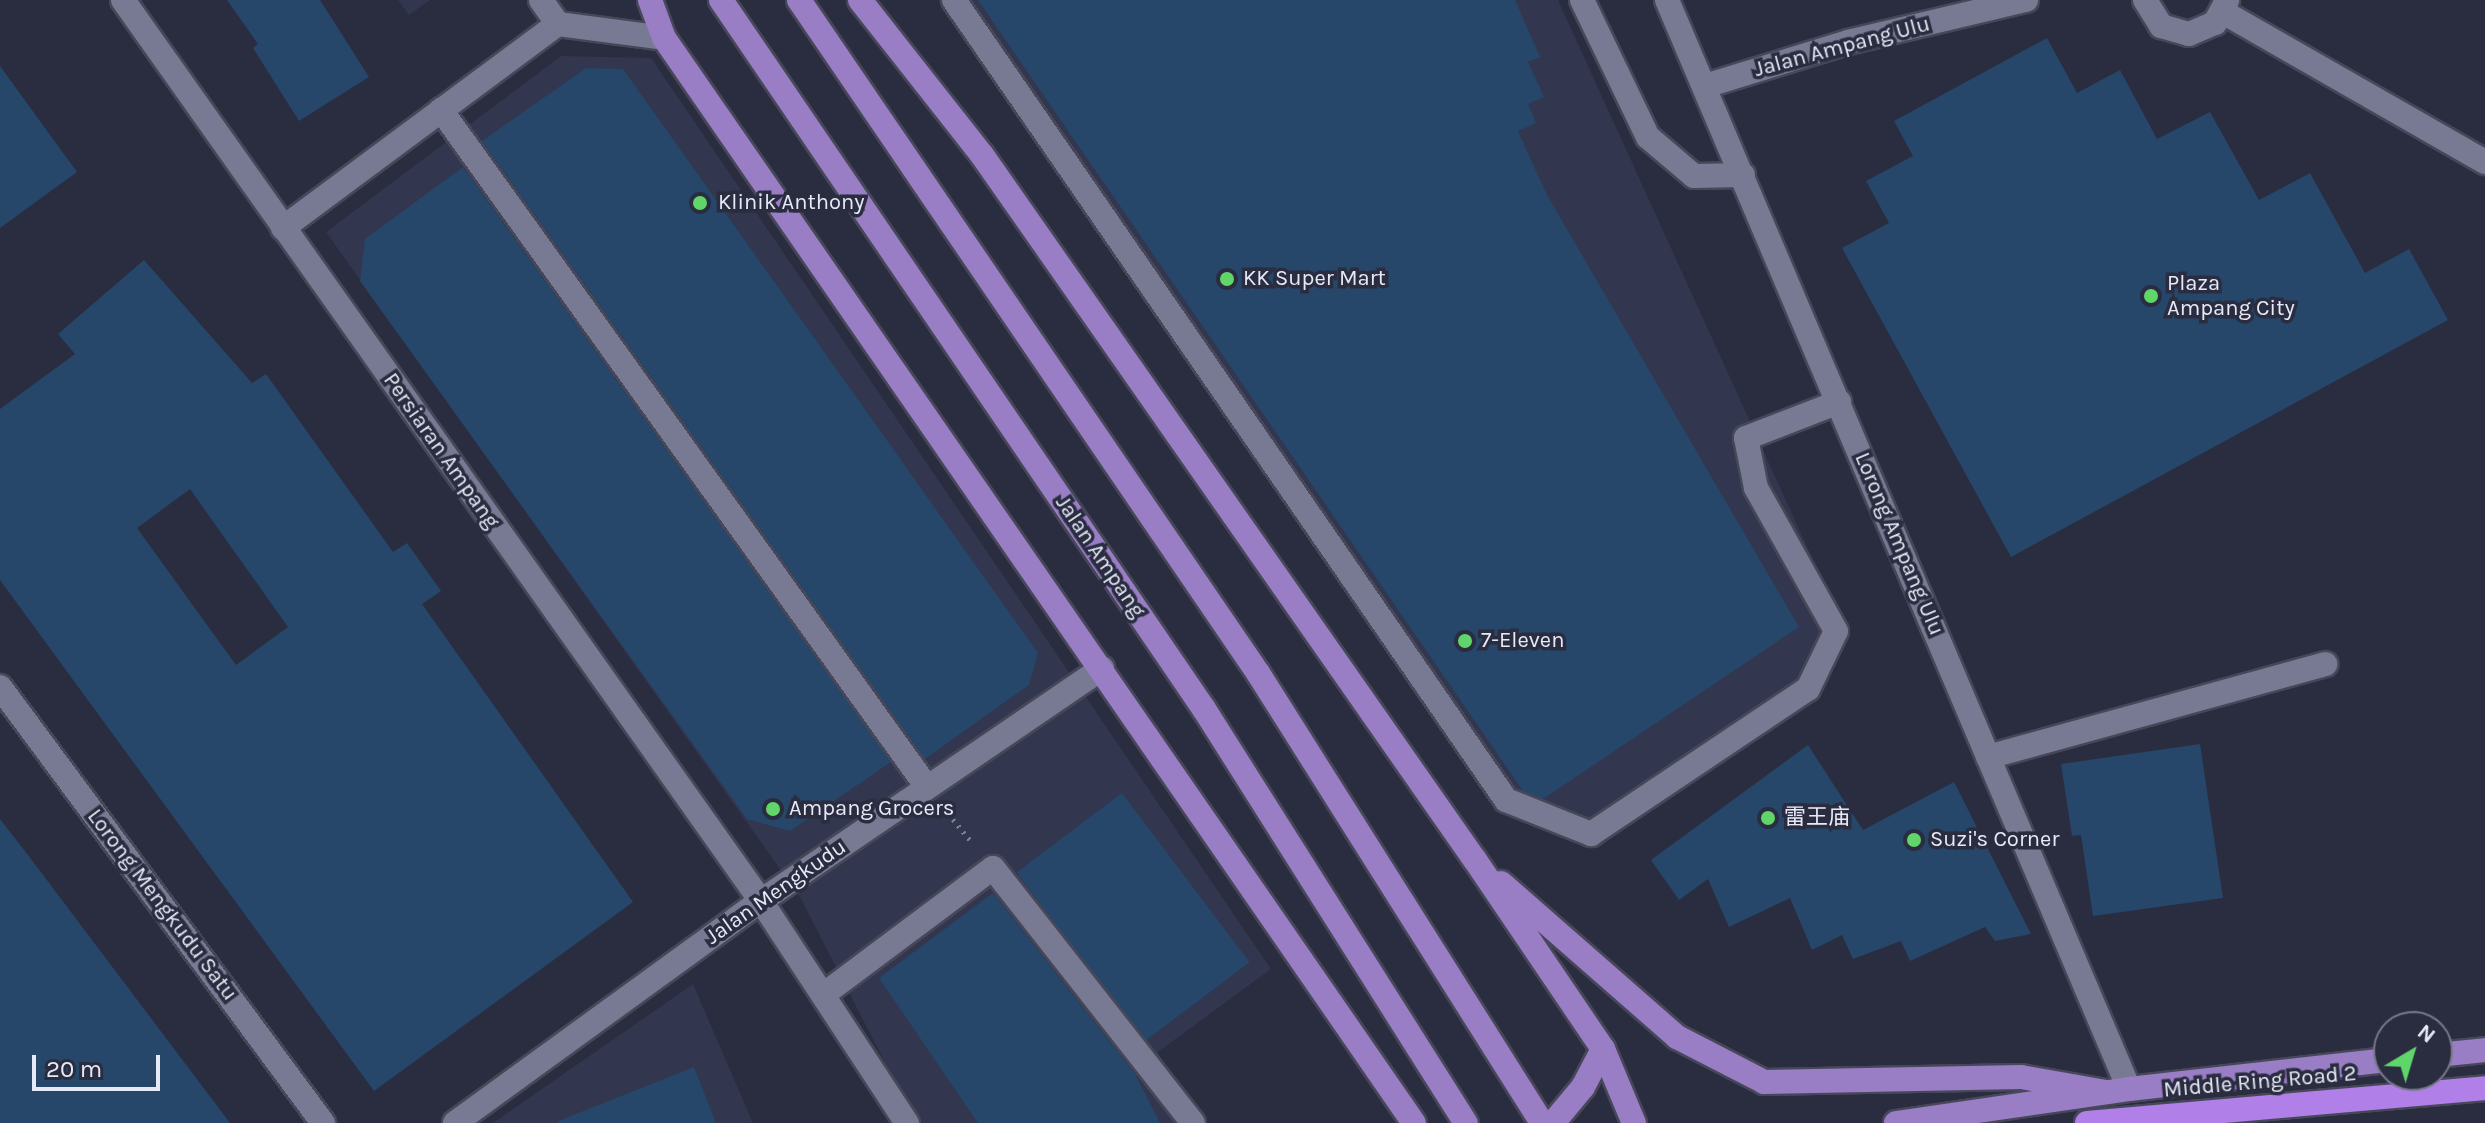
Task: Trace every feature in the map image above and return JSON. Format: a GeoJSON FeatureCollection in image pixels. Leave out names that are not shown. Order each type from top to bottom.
{"type":"FeatureCollection","features":[{"type":"Feature","properties":{"kind":"highway","name":"Middle Ring Road 2"},"geometry":{"type":"LineString","coordinates":[[2087,1123],[2485,1088]]}},
{"type":"Feature","properties":{"kind":"main road"},"geometry":{"type":"LineString","coordinates":[[650,0],[664,38],[1414,1123]]}},
{"type":"Feature","properties":{"kind":"main road","name":"Jalan Ampang"},"geometry":{"type":"LineString","coordinates":[[721,0],[1204,709],[1466,1123]]}},
{"type":"Feature","properties":{"kind":"main road"},"geometry":{"type":"LineString","coordinates":[[799,0],[1258,673],[1542,1123]]}},
{"type":"Feature","properties":{"kind":"main road"},"geometry":{"type":"LineString","coordinates":[[860,0],[982,155],[1475,860],[1603,1049],[1634,1123]]}},
{"type":"Feature","properties":{"kind":"main road"},"geometry":{"type":"LineString","coordinates":[[1475,860],[1677,1037],[1764,1082],[2021,1077],[2105,1092]]}},
{"type":"Feature","properties":{"kind":"main road"},"geometry":{"type":"LineString","coordinates":[[1553,1123],[1583,1087],[1603,1049]]}},
{"type":"Feature","properties":{"kind":"main road"},"geometry":{"type":"LineString","coordinates":[[2453,1053],[2485,1050]]}},
{"type":"Feature","properties":{"kind":"main road"},"geometry":{"type":"LineString","coordinates":[[1896,1123],[2105,1092],[2373,1062]]}},
{"type":"Feature","properties":{"kind":"main road"},"geometry":{"type":"LineString","coordinates":[[1389,1088],[1392,1123]]}},
{"type":"Feature","properties":{"kind":"street","name":"Persiaran Ampang"},"geometry":{"type":"LineString","coordinates":[[123,0],[761,901],[907,1123]]}},
{"type":"Feature","properties":{"kind":"street"},"geometry":{"type":"LineString","coordinates":[[541,0],[558,24]]}},
{"type":"Feature","properties":{"kind":"street"},"geometry":{"type":"LineString","coordinates":[[954,0],[1506,800],[1591,834],[1808,689],[1836,631],[1756,488],[1746,438],[1839,402]]}},
{"type":"Feature","properties":{"kind":"street"},"geometry":{"type":"LineString","coordinates":[[1582,0],[1648,137],[1694,176],[1743,175]]}},
{"type":"Feature","properties":{"kind":"street","name":"Lorong Ampang Ulu"},"geometry":{"type":"LineString","coordinates":[[1667,0],[2129,1089]]}},
{"type":"Feature","properties":{"kind":"street","name":"Jalan Ampang Ulu"},"geometry":{"type":"LineString","coordinates":[[1705,86],[1848,42],[2026,0]]}},
{"type":"Feature","properties":{"kind":"street"},"geometry":{"type":"LineString","coordinates":[[2145,0],[2151,16],[2175,32],[2203,30],[2225,6],[2485,162]]}},
{"type":"Feature","properties":{"kind":"street"},"geometry":{"type":"LineString","coordinates":[[283,228],[558,24],[664,38]]}},
{"type":"Feature","properties":{"kind":"street"},"geometry":{"type":"LineString","coordinates":[[441,110],[927,787]]}},
{"type":"Feature","properties":{"kind":"street"},"geometry":{"type":"LineString","coordinates":[[1988,757],[2325,664]]}},
{"type":"Feature","properties":{"kind":"street","name":"Jalan Mengkudu"},"geometry":{"type":"LineString","coordinates":[[455,1123],[761,901],[1102,668]]}},
{"type":"Feature","properties":{"kind":"street","name":"Lorong Mengkudu Satu"},"geometry":{"type":"LineString","coordinates":[[0,687],[323,1123]]}},
{"type":"Feature","properties":{"kind":"street"},"geometry":{"type":"LineString","coordinates":[[823,995],[993,868],[1193,1123]]}},
{"type":"Feature","properties":{"kind":"path"},"geometry":{"type":"LineString","coordinates":[[927,787],[993,868]]}},
{"type":"Feature","properties":{"kind":"shaded area"},"geometry":{"type":"Polygon","coordinates":[[[398,0],[430,0],[409,15],[398,0]]]}},
{"type":"Feature","properties":{"kind":"shaded area"},"geometry":{"type":"Polygon","coordinates":[[[966,0],[1558,0],[1835,608],[1801,684],[1587,824],[1510,791],[966,0]]]}},
{"type":"Feature","properties":{"kind":"shaded area"},"geometry":{"type":"Polygon","coordinates":[[[561,56],[651,58],[1271,969],[1158,1052],[1187,1123],[916,1123],[800,897],[326,232],[561,56]]]}},
{"type":"Feature","properties":{"kind":"shaded area"},"geometry":{"type":"Polygon","coordinates":[[[693,984],[753,1123],[493,1123],[693,984]]]}},
{"type":"Feature","properties":{"kind":"building"},"geometry":{"type":"Polygon","coordinates":[[[227,0],[320,0],[369,77],[299,121],[253,48],[258,44],[227,0]]]}},
{"type":"Feature","properties":{"kind":"building"},"geometry":{"type":"Polygon","coordinates":[[[978,0],[1515,0],[1540,57],[1528,62],[1544,97],[1528,104],[1536,123],[1518,131],[1547,195],[1799,627],[1543,799],[1523,791],[978,0]]]}},
{"type":"Feature","properties":{"kind":"building","name":"Plaza Ampang City"},"geometry":{"type":"Polygon","coordinates":[[[2047,38],[2077,93],[2120,70],[2157,139],[2210,112],[2259,200],[2310,173],[2365,273],[2409,249],[2448,320],[2011,557],[1842,248],[1889,223],[1866,181],[1913,156],[1894,121],[2047,38]]]}},
{"type":"Feature","properties":{"kind":"building"},"geometry":{"type":"Polygon","coordinates":[[[0,66],[77,172],[0,228],[0,66]]]}},
{"type":"Feature","properties":{"kind":"building"},"geometry":{"type":"Polygon","coordinates":[[[586,68],[623,69],[1038,653],[1029,685],[925,759],[482,141],[586,68]]]}},
{"type":"Feature","properties":{"kind":"building"},"geometry":{"type":"Polygon","coordinates":[[[463,167],[891,762],[790,831],[747,819],[360,281],[365,239],[463,167]]]}},
{"type":"Feature","properties":{"kind":"building"},"geometry":{"type":"Polygon","coordinates":[[[144,260],[252,383],[266,374],[393,552],[407,543],[441,591],[422,604],[633,902],[374,1091],[0,580],[0,409],[75,354],[58,334],[144,260]],[[190,489],[137,528],[236,665],[288,627],[190,489]]]}},
{"type":"Feature","properties":{"kind":"building"},"geometry":{"type":"Polygon","coordinates":[[[2200,744],[2223,898],[2093,916],[2081,835],[2072,836],[2061,764],[2200,744]]]}},
{"type":"Feature","properties":{"kind":"building","name":"Suzi's Corner"},"geometry":{"type":"Polygon","coordinates":[[[1808,745],[1863,830],[1954,782],[2031,934],[1995,941],[1985,927],[1910,961],[1901,941],[1853,959],[1842,935],[1812,950],[1790,898],[1729,927],[1708,879],[1679,900],[1651,860],[1808,745]]]}},
{"type":"Feature","properties":{"kind":"building"},"geometry":{"type":"Polygon","coordinates":[[[1122,793],[1250,962],[1144,1042],[1017,872],[1122,793]]]}},
{"type":"Feature","properties":{"kind":"building"},"geometry":{"type":"Polygon","coordinates":[[[0,819],[31,859],[230,1123],[0,1123],[0,819]]]}},
{"type":"Feature","properties":{"kind":"building"},"geometry":{"type":"Polygon","coordinates":[[[993,893],[1135,1074],[1160,1123],[978,1123],[879,978],[993,893]]]}},
{"type":"Feature","properties":{"kind":"building"},"geometry":{"type":"Polygon","coordinates":[[[694,1067],[716,1123],[558,1123],[558,1121],[694,1067]]]}},
{"type":"Feature","properties":{"kind":"place","name":"Klinik Anthony"},"geometry":{"type":"Point","coordinates":[700,203]}},
{"type":"Feature","properties":{"kind":"place","name":"KK Super Mart"},"geometry":{"type":"Point","coordinates":[1227,279]}},
{"type":"Feature","properties":{"kind":"place","name":"Plaza Ampang City"},"geometry":{"type":"Point","coordinates":[2151,296]}},
{"type":"Feature","properties":{"kind":"place","name":"7-Eleven"},"geometry":{"type":"Point","coordinates":[1465,641]}},
{"type":"Feature","properties":{"kind":"place","name":"Ampang Grocers"},"geometry":{"type":"Point","coordinates":[773,809]}},
{"type":"Feature","properties":{"kind":"place","name":"雷王庙"},"geometry":{"type":"Point","coordinates":[1768,818]}},
{"type":"Feature","properties":{"kind":"place","name":"Suzi's Corner"},"geometry":{"type":"Point","coordinates":[1914,840]}}]}
